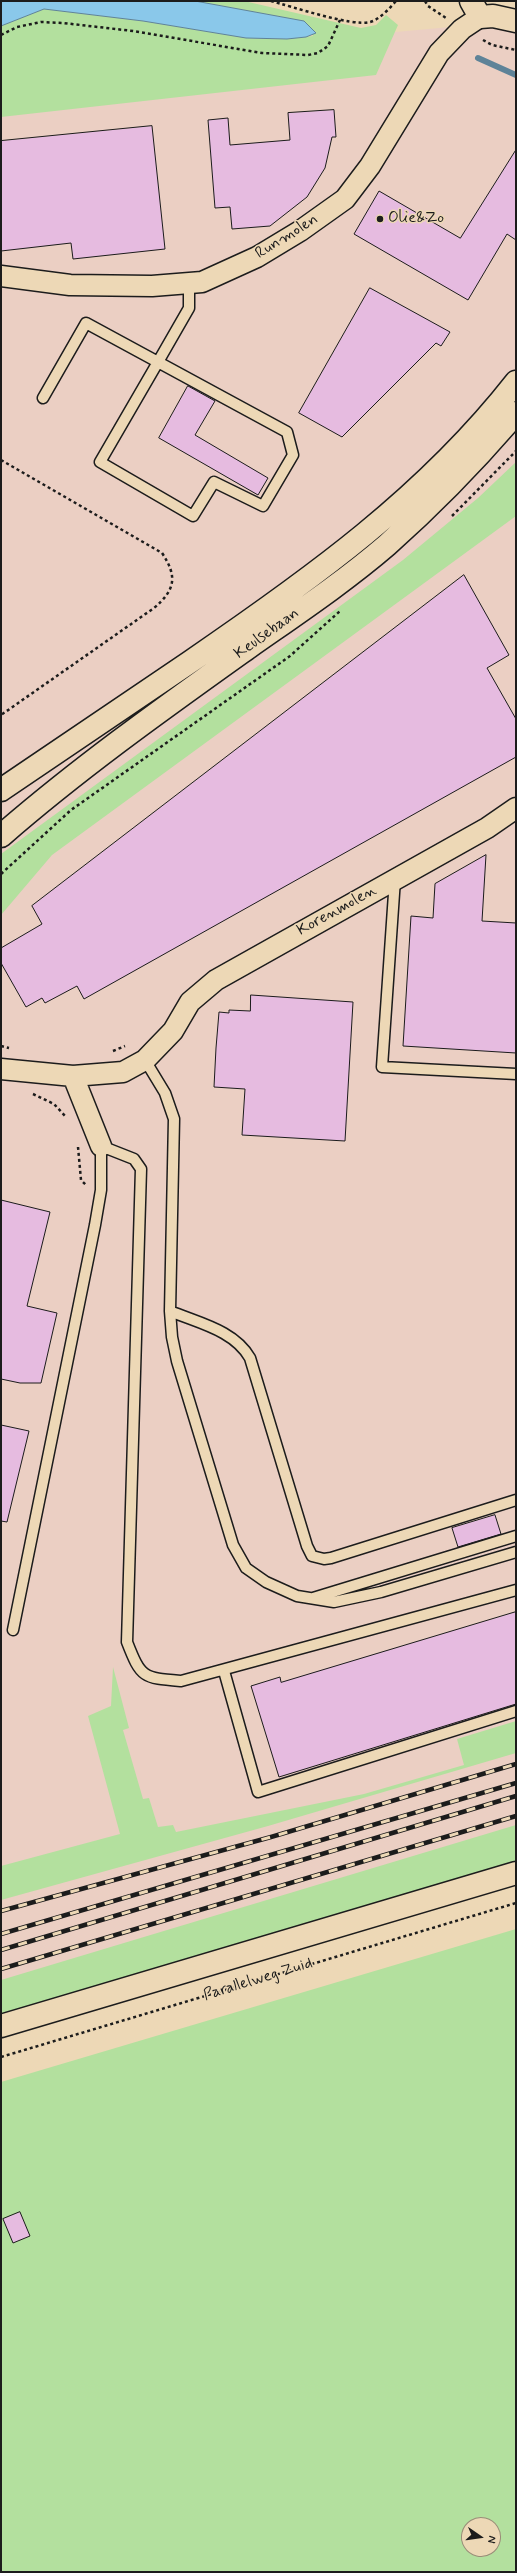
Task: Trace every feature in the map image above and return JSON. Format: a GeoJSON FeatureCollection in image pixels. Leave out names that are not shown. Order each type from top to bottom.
{"type":"FeatureCollection","features":[{"type":"Feature","properties":{"kind":"main road"},"geometry":{"type":"LineString","coordinates":[[476,9],[493,16],[516,21]]}},
{"type":"Feature","properties":{"kind":"main road","name":"Keulsebaan"},"geometry":{"type":"LineString","coordinates":[[1,790],[252,620],[370,532],[454,456],[516,382]]}},
{"type":"Feature","properties":{"kind":"main road","name":"Keulsebaan"},"geometry":{"type":"LineString","coordinates":[[1,836],[59,788],[189,690],[344,579],[386,545],[447,488],[516,413]]}},
{"type":"Feature","properties":{"kind":"main road","name":"Parallelweg Zuid"},"geometry":{"type":"LineString","coordinates":[[1,2026],[516,1873]]}},
{"type":"Feature","properties":{"kind":"street","name":"Runmolen"},"geometry":{"type":"LineString","coordinates":[[1,276],[70,285],[152,286],[202,282],[257,257],[300,231],[345,199],[370,166],[440,54],[462,29],[476,9]]}},
{"type":"Feature","properties":{"kind":"street","name":"Korenmolen"},"geometry":{"type":"LineString","coordinates":[[1,1069],[73,1076],[123,1072],[145,1060],[173,1031],[190,1002],[216,980],[487,828],[516,808]]}},
{"type":"Feature","properties":{"kind":"street"},"geometry":{"type":"LineString","coordinates":[[73,1076],[102,1146]]}},
{"type":"Feature","properties":{"kind":"lane"},"geometry":{"type":"LineString","coordinates":[[43,398],[86,324],[158,362],[287,432],[293,455],[263,506],[214,482],[193,516],[100,462],[158,362],[189,308],[189,283]]}},
{"type":"Feature","properties":{"kind":"lane"},"geometry":{"type":"LineString","coordinates":[[395,879],[382,1067],[516,1074]]}},
{"type":"Feature","properties":{"kind":"lane"},"geometry":{"type":"LineString","coordinates":[[145,1060],[165,1092],[174,1119],[170,1311],[177,1361],[236,1553],[246,1568],[288,1593],[308,1599],[349,1600],[516,1552]]}},
{"type":"Feature","properties":{"kind":"lane"},"geometry":{"type":"LineString","coordinates":[[13,1630],[101,1190],[102,1146],[134,1159],[141,1169],[127,1642],[137,1668],[151,1679],[181,1681],[224,1671],[516,1590]]}},
{"type":"Feature","properties":{"kind":"lane"},"geometry":{"type":"LineString","coordinates":[[170,1311],[236,1340],[250,1358],[307,1546],[312,1556],[324,1559],[331,1558],[516,1500]]}},
{"type":"Feature","properties":{"kind":"lane"},"geometry":{"type":"LineString","coordinates":[[308,1599],[516,1536]]}},
{"type":"Feature","properties":{"kind":"lane"},"geometry":{"type":"LineString","coordinates":[[224,1671],[258,1792],[516,1711]]}},
{"type":"Feature","properties":{"kind":"path"},"geometry":{"type":"LineString","coordinates":[[271,1],[340,20],[369,22],[379,17],[396,1]]}},
{"type":"Feature","properties":{"kind":"path"},"geometry":{"type":"LineString","coordinates":[[1,35],[18,27],[41,22],[63,23],[133,31],[262,53],[308,55],[318,53],[328,46],[340,20]]}},
{"type":"Feature","properties":{"kind":"path"},"geometry":{"type":"LineString","coordinates":[[447,520],[516,451]]}},
{"type":"Feature","properties":{"kind":"path"},"geometry":{"type":"LineString","coordinates":[[1,460],[162,553],[171,566],[173,584],[166,597],[154,608],[1,715]]}},
{"type":"Feature","properties":{"kind":"path","name":"Keulsebaan"},"geometry":{"type":"LineString","coordinates":[[1,874],[71,810],[290,656],[341,610]]}},
{"type":"Feature","properties":{"kind":"path"},"geometry":{"type":"LineString","coordinates":[[109,1053],[127,1045]]}},
{"type":"Feature","properties":{"kind":"path"},"geometry":{"type":"LineString","coordinates":[[1,1046],[10,1048]]}},
{"type":"Feature","properties":{"kind":"path"},"geometry":{"type":"LineString","coordinates":[[30,1093],[54,1104],[71,1123]]}},
{"type":"Feature","properties":{"kind":"path"},"geometry":{"type":"LineString","coordinates":[[78,1145],[81,1180],[84,1185],[101,1190]]}},
{"type":"Feature","properties":{"kind":"path","name":"Parallelweg Zuid"},"geometry":{"type":"LineString","coordinates":[[1,2057],[516,1903]]}},
{"type":"Feature","properties":{"kind":"shaded area"},"geometry":{"type":"Polygon","coordinates":[[[516,21],[516,1849],[1,2002],[1,68],[516,21]]]}},
{"type":"Feature","properties":{"kind":"green space"},"geometry":{"type":"Polygon","coordinates":[[[195,1],[244,1],[361,28],[376,25],[386,15],[398,25],[376,75],[1,117],[1,26],[44,9],[143,21],[246,38],[287,39],[313,36],[304,21],[195,1]]]}},
{"type":"Feature","properties":{"kind":"green space"},"geometry":{"type":"Polygon","coordinates":[[[516,462],[516,516],[52,855],[1,915],[1,854],[403,560],[478,498],[516,462]]]}},
{"type":"Feature","properties":{"kind":"green space"},"geometry":{"type":"Polygon","coordinates":[[[113,1667],[129,1728],[123,1730],[143,1799],[149,1798],[158,1827],[173,1825],[176,1832],[364,1794],[464,1765],[457,1739],[516,1721],[516,1753],[268,1826],[1,1900],[1,1866],[120,1834],[88,1716],[111,1706],[113,1667]]]}},
{"type":"Feature","properties":{"kind":"green space"},"geometry":{"type":"Polygon","coordinates":[[[516,1825],[516,1863],[1,2016],[1,1980],[516,1825]]]}},
{"type":"Feature","properties":{"kind":"green space"},"geometry":{"type":"Polygon","coordinates":[[[516,1929],[516,2572],[1,2572],[1,2082],[516,1929]]]}},
{"type":"Feature","properties":{"kind":"water"},"geometry":{"type":"Polygon","coordinates":[[[1,1],[195,1],[304,21],[316,33],[306,37],[287,39],[246,38],[143,21],[44,9],[1,26],[1,1]]]}},
{"type":"Feature","properties":{"kind":"building"},"geometry":{"type":"Polygon","coordinates":[[[334,110],[336,137],[332,137],[325,168],[307,197],[270,226],[232,229],[230,207],[215,208],[208,120],[228,118],[230,145],[290,140],[288,113],[334,110]]]}},
{"type":"Feature","properties":{"kind":"building"},"geometry":{"type":"Polygon","coordinates":[[[152,126],[165,249],[73,259],[71,243],[1,251],[1,141],[152,126]]]}},
{"type":"Feature","properties":{"kind":"building"},"geometry":{"type":"Polygon","coordinates":[[[516,150],[516,240],[507,234],[468,300],[354,234],[379,191],[460,238],[516,150]]]}},
{"type":"Feature","properties":{"kind":"building"},"geometry":{"type":"Polygon","coordinates":[[[370,288],[450,332],[441,346],[436,343],[342,437],[299,413],[370,288]]]}},
{"type":"Feature","properties":{"kind":"building"},"geometry":{"type":"Polygon","coordinates":[[[188,386],[215,401],[195,435],[268,478],[258,495],[159,438],[188,386]]]}},
{"type":"Feature","properties":{"kind":"building"},"geometry":{"type":"Polygon","coordinates":[[[464,575],[509,655],[487,668],[516,719],[516,757],[84,999],[77,986],[45,1003],[42,998],[26,1007],[1,963],[1,948],[42,924],[32,906],[464,575]]]}},
{"type":"Feature","properties":{"kind":"building"},"geometry":{"type":"Polygon","coordinates":[[[486,855],[482,921],[516,923],[516,1053],[403,1046],[411,916],[433,918],[435,884],[486,855]]]}},
{"type":"Feature","properties":{"kind":"building"},"geometry":{"type":"Polygon","coordinates":[[[251,995],[353,1002],[345,1141],[242,1135],[245,1089],[214,1087],[216,1048],[219,1012],[229,1013],[229,1010],[250,1011],[251,995]]]}},
{"type":"Feature","properties":{"kind":"building"},"geometry":{"type":"Polygon","coordinates":[[[1,1200],[50,1212],[27,1306],[57,1313],[41,1383],[20,1383],[1,1379],[1,1200]]]}},
{"type":"Feature","properties":{"kind":"building"},"geometry":{"type":"Polygon","coordinates":[[[1,1425],[29,1431],[7,1522],[1,1521],[1,1425]]]}},
{"type":"Feature","properties":{"kind":"building"},"geometry":{"type":"Polygon","coordinates":[[[495,1515],[501,1534],[458,1547],[452,1528],[495,1515]]]}},
{"type":"Feature","properties":{"kind":"building"},"geometry":{"type":"Polygon","coordinates":[[[516,1612],[516,1704],[279,1777],[251,1686],[280,1677],[281,1682],[516,1612]]]}},
{"type":"Feature","properties":{"kind":"building"},"geometry":{"type":"Polygon","coordinates":[[[20,2212],[30,2236],[13,2243],[3,2219],[20,2212]]]}},
{"type":"Feature","properties":{"kind":"waterway"},"geometry":{"type":"LineString","coordinates":[[478,58],[516,75]]}},
{"type":"Feature","properties":{"kind":"railway"},"geometry":{"type":"LineString","coordinates":[[1,1911],[271,1837],[516,1764]]}},
{"type":"Feature","properties":{"kind":"railway"},"geometry":{"type":"LineString","coordinates":[[1,1934],[516,1783]]}},
{"type":"Feature","properties":{"kind":"railway"},"geometry":{"type":"LineString","coordinates":[[1,1950],[516,1796]]}},
{"type":"Feature","properties":{"kind":"railway"},"geometry":{"type":"LineString","coordinates":[[1,1969],[516,1816]]}},
{"type":"Feature","properties":{"kind":"place","name":"Olie&Zo"},"geometry":{"type":"Point","coordinates":[380,219]}}]}
